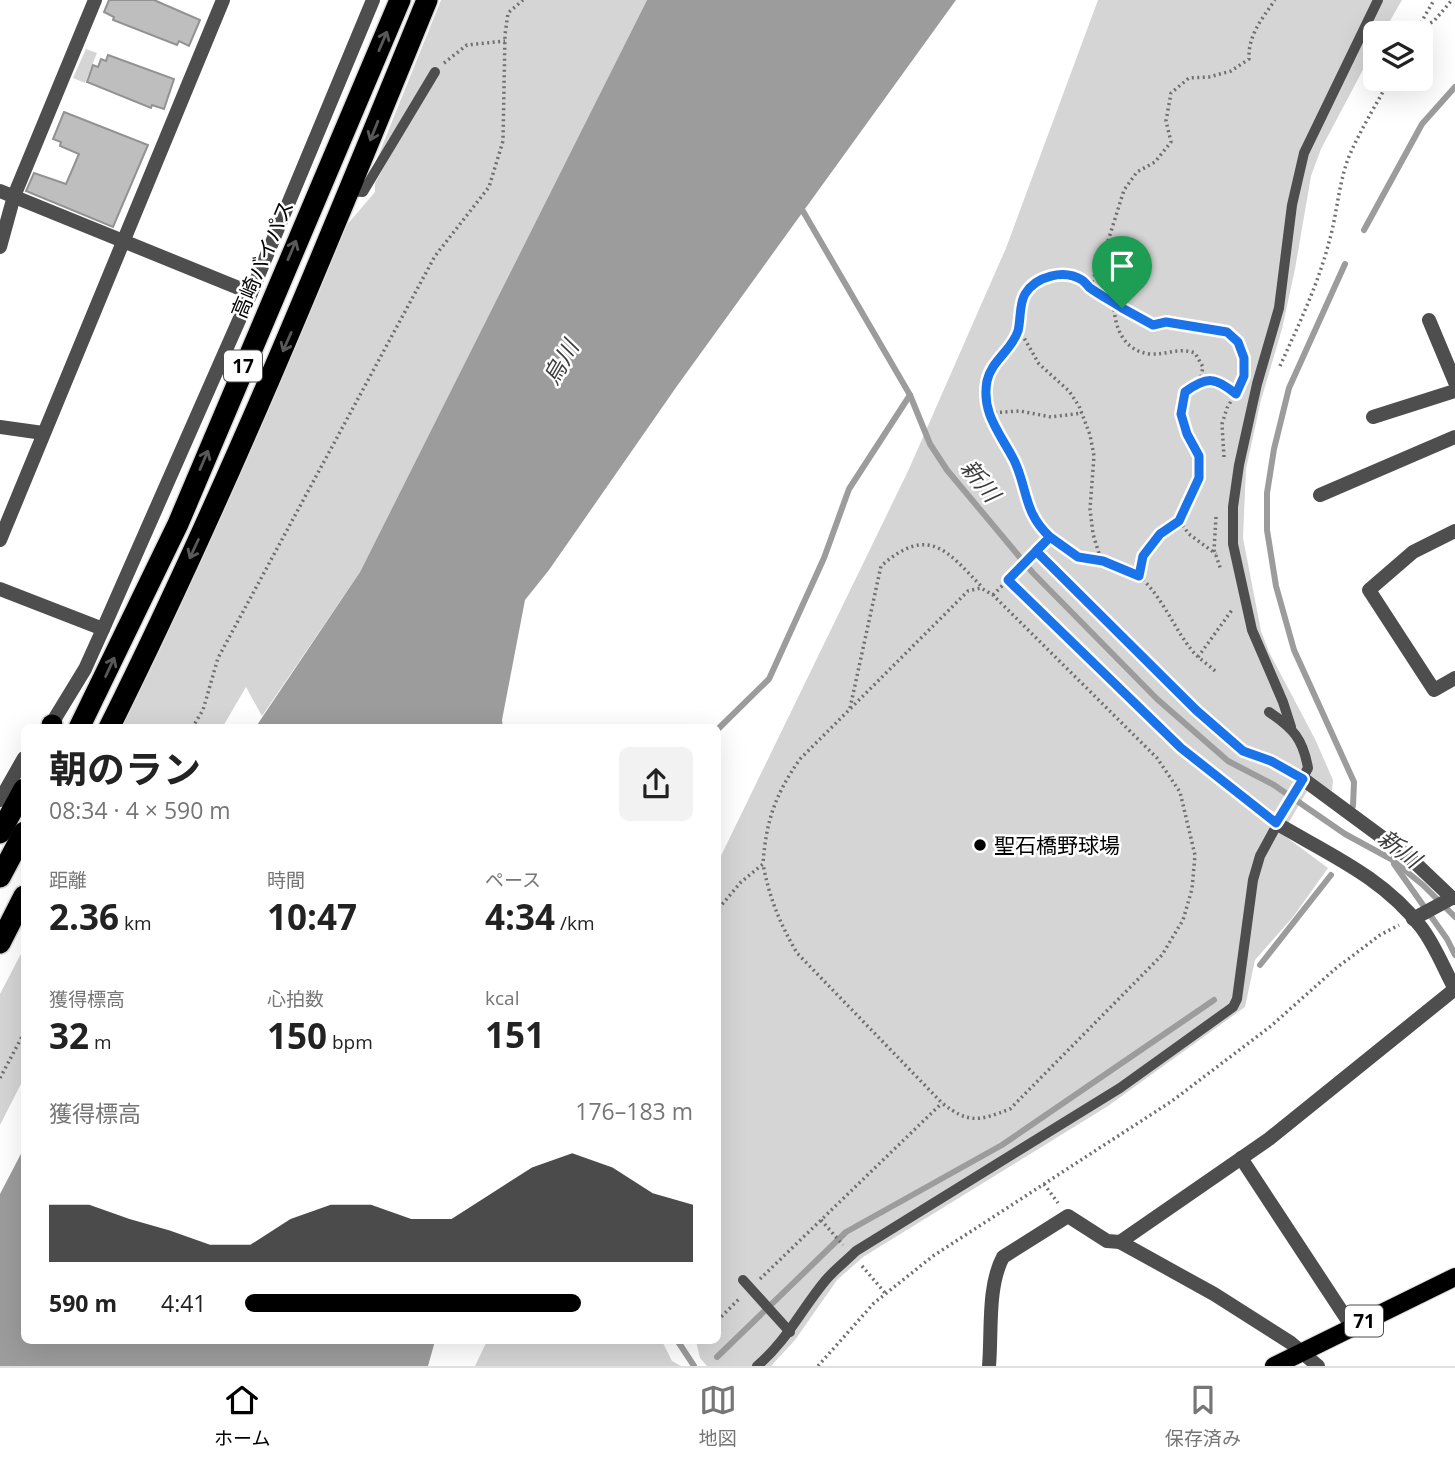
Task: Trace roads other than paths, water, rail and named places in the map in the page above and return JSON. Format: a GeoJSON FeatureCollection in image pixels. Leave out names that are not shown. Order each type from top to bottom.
{"type":"FeatureCollection","features":[{"type":"Feature","properties":{"kind":"highway","name":"高崎バイパス"},"geometry":{"type":"LineString","coordinates":[[81,724],[178,524],[400,0]]}},
{"type":"Feature","properties":{"kind":"highway","name":"17"},"geometry":{"type":"LineString","coordinates":[[111,724],[199,538],[294,326],[427,0]]}},
{"type":"Feature","properties":{"kind":"highway"},"geometry":{"type":"LineString","coordinates":[[0,833],[21,794]]}},
{"type":"Feature","properties":{"kind":"highway"},"geometry":{"type":"LineString","coordinates":[[0,877],[21,838]]}},
{"type":"Feature","properties":{"kind":"highway"},"geometry":{"type":"LineString","coordinates":[[0,943],[21,902]]}},
{"type":"Feature","properties":{"kind":"main road","name":"71"},"geometry":{"type":"LineString","coordinates":[[1274,1366],[1455,1277]]}},
{"type":"Feature","properties":{"kind":"street"},"geometry":{"type":"LineString","coordinates":[[0,247],[7,193],[95,0]]}},
{"type":"Feature","properties":{"kind":"street"},"geometry":{"type":"LineString","coordinates":[[0,540],[223,0]]}},
{"type":"Feature","properties":{"kind":"street"},"geometry":{"type":"LineString","coordinates":[[53,724],[85,669],[103,629],[251,293],[373,0]]}},
{"type":"Feature","properties":{"kind":"street"},"geometry":{"type":"LineString","coordinates":[[7,193],[251,293]]}},
{"type":"Feature","properties":{"kind":"street"},"geometry":{"type":"LineString","coordinates":[[1429,320],[1455,382]]}},
{"type":"Feature","properties":{"kind":"street"},"geometry":{"type":"LineString","coordinates":[[1373,417],[1455,391]]}},
{"type":"Feature","properties":{"kind":"street"},"geometry":{"type":"LineString","coordinates":[[0,427],[43,433]]}},
{"type":"Feature","properties":{"kind":"street"},"geometry":{"type":"LineString","coordinates":[[1320,495],[1455,437]]}},
{"type":"Feature","properties":{"kind":"street"},"geometry":{"type":"LineString","coordinates":[[1455,531],[1413,552],[1369,590],[1434,690],[1455,678]]}},
{"type":"Feature","properties":{"kind":"street"},"geometry":{"type":"LineString","coordinates":[[0,589],[103,629]]}},
{"type":"Feature","properties":{"kind":"street"},"geometry":{"type":"LineString","coordinates":[[0,800],[21,763]]}},
{"type":"Feature","properties":{"kind":"street"},"geometry":{"type":"LineString","coordinates":[[1301,783],[1410,858],[1453,898],[1413,919]]}},
{"type":"Feature","properties":{"kind":"street"},"geometry":{"type":"LineString","coordinates":[[1120,1242],[1269,1139],[1455,989],[1421,927],[1374,880],[1278,820]]}},
{"type":"Feature","properties":{"kind":"street"},"geometry":{"type":"LineString","coordinates":[[1241,1158],[1352,1327]]}},
{"type":"Feature","properties":{"kind":"street"},"geometry":{"type":"LineString","coordinates":[[989,1366],[990,1321],[997,1268],[1003,1257],[1068,1216],[1107,1241],[1120,1242],[1214,1294],[1291,1343],[1318,1366]]}},
{"type":"Feature","properties":{"kind":"lane"},"geometry":{"type":"LineString","coordinates":[[757,1366],[790,1332],[827,1278],[856,1251],[1120,1088],[1233,1007],[1237,999],[1253,880],[1260,856],[1308,768],[1306,754],[1291,727],[1252,629],[1233,544],[1233,507],[1239,465],[1257,384],[1279,308],[1292,205],[1304,153],[1378,0]]}},
{"type":"Feature","properties":{"kind":"lane"},"geometry":{"type":"LineString","coordinates":[[350,191],[363,192],[435,72]]}},
{"type":"Feature","properties":{"kind":"lane"},"geometry":{"type":"LineString","coordinates":[[1269,712],[1291,727]]}},
{"type":"Feature","properties":{"kind":"lane"},"geometry":{"type":"LineString","coordinates":[[747,1284],[790,1332]]}},
{"type":"Feature","properties":{"kind":"water","name":"烏川"},"geometry":{"type":"Polygon","coordinates":[[[647,0],[956,0],[525,600],[502,724],[258,724],[360,572],[647,0]]]}},
{"type":"Feature","properties":{"kind":"water"},"geometry":{"type":"Polygon","coordinates":[[[21,1154],[21,1344],[434,1344],[428,1366],[0,1366],[0,1194],[21,1154]]]}},
{"type":"Feature","properties":{"kind":"waterway"},"geometry":{"type":"LineString","coordinates":[[1364,230],[1422,124],[1455,87]]}},
{"type":"Feature","properties":{"kind":"waterway","name":"新川"},"geometry":{"type":"LineString","coordinates":[[800,206],[910,395],[930,444],[947,470],[1033,573],[1157,699],[1228,761],[1274,785],[1345,834],[1391,859],[1423,885],[1455,917]]}},
{"type":"Feature","properties":{"kind":"waterway"},"geometry":{"type":"LineString","coordinates":[[1345,264],[1289,388],[1274,449],[1267,493],[1267,530],[1276,586],[1294,650],[1354,782],[1353,806]]}},
{"type":"Feature","properties":{"kind":"waterway"},"geometry":{"type":"LineString","coordinates":[[721,726],[769,679],[824,558],[849,489],[910,395]]}},
{"type":"Feature","properties":{"kind":"waterway"},"geometry":{"type":"LineString","coordinates":[[1394,864],[1447,939],[1455,955]]}},
{"type":"Feature","properties":{"kind":"waterway"},"geometry":{"type":"LineString","coordinates":[[1260,965],[1331,875]]}},
{"type":"Feature","properties":{"kind":"waterway"},"geometry":{"type":"LineString","coordinates":[[717,1357],[846,1232],[1002,1145],[1214,1000]]}},
{"type":"Feature","properties":{"kind":"waterway"},"geometry":{"type":"LineString","coordinates":[[680,1344],[694,1366]]}},
{"type":"Feature","properties":{"kind":"place","name":"聖石橋野球場"},"geometry":{"type":"Point","coordinates":[980,845]}}]}
